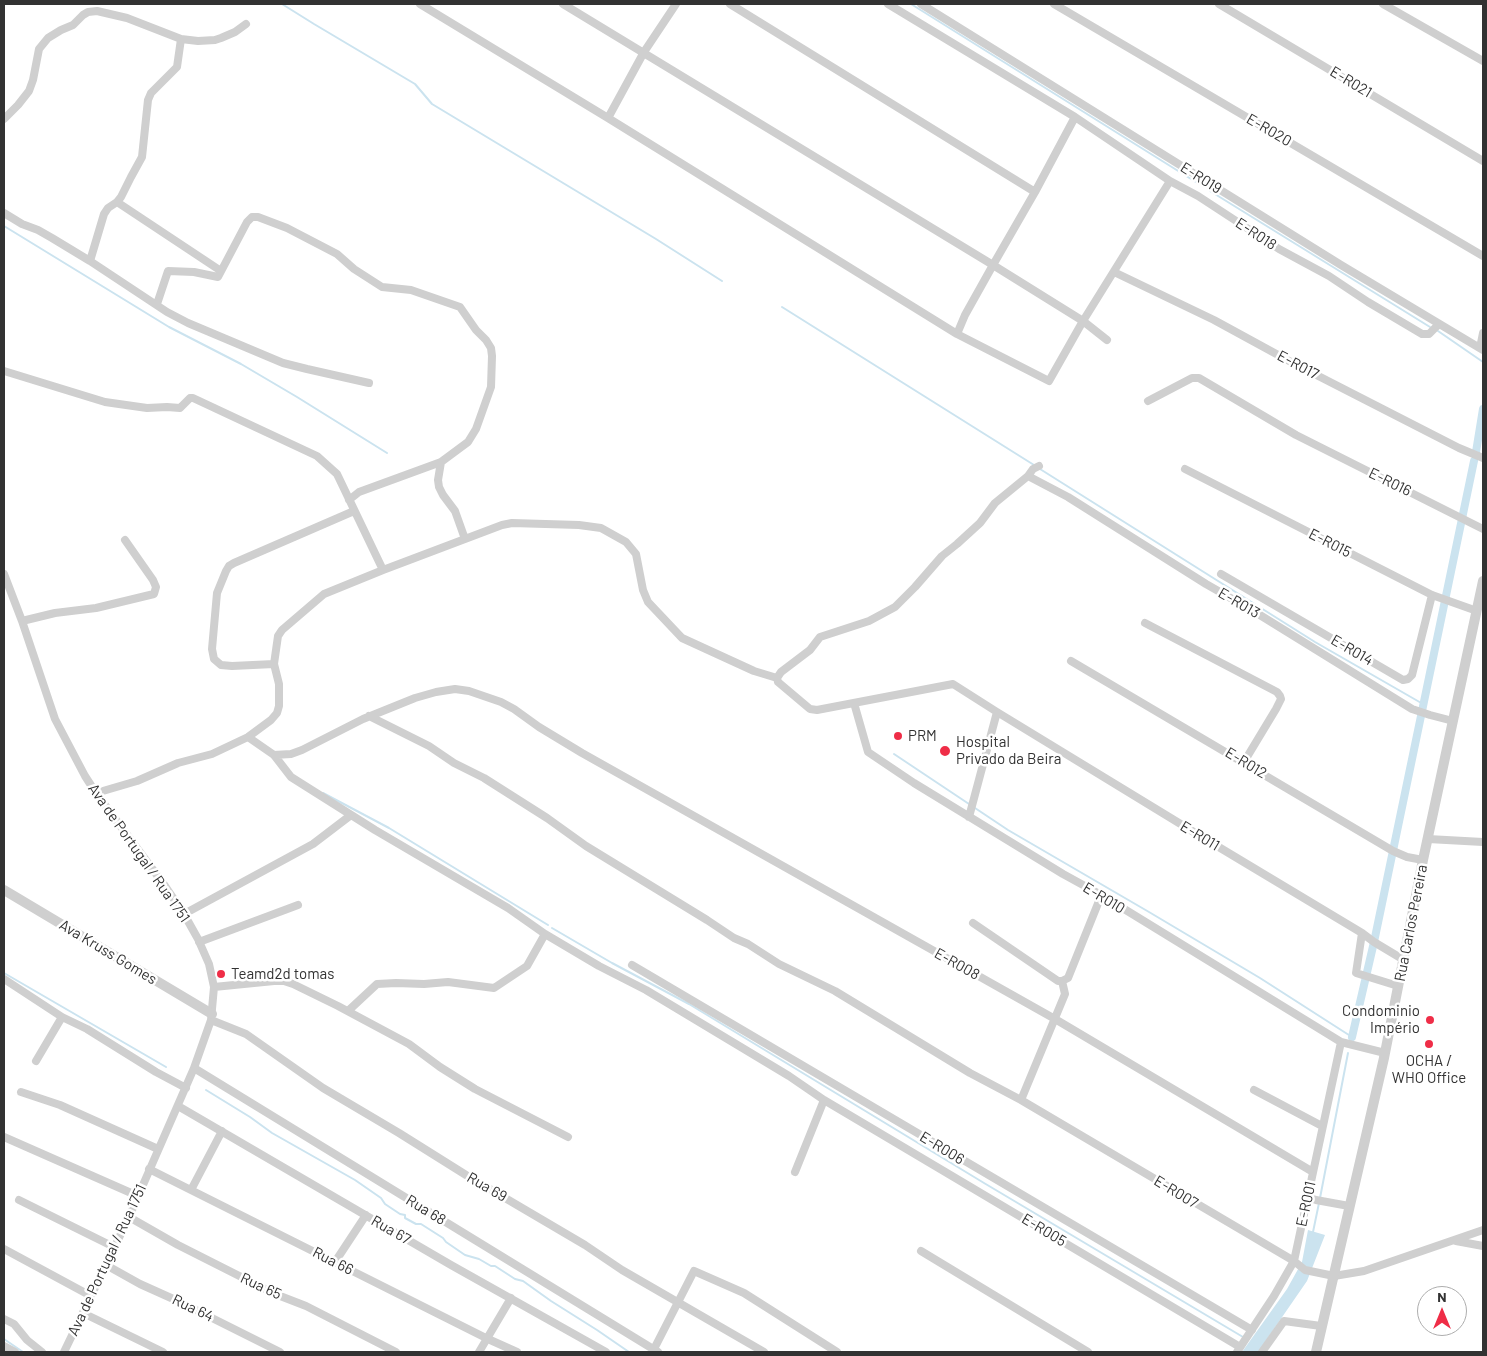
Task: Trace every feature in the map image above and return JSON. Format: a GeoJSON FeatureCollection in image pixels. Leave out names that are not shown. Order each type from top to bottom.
{"type":"FeatureCollection","features":[{"type":"Feature","properties":{"kind":"street"},"geometry":{"type":"LineString","coordinates":[[420,4],[956,334],[1049,381],[1082,321],[1170,181]]}},
{"type":"Feature","properties":{"kind":"street"},"geometry":{"type":"LineString","coordinates":[[563,4],[993,265],[1082,321],[1107,340]]}},
{"type":"Feature","properties":{"kind":"street"},"geometry":{"type":"LineString","coordinates":[[608,118],[644,52],[676,4]]}},
{"type":"Feature","properties":{"kind":"street"},"geometry":{"type":"LineString","coordinates":[[730,4],[1035,192]]}},
{"type":"Feature","properties":{"kind":"street","name":"E-R018"},"geometry":{"type":"LineString","coordinates":[[888,4],[1075,118],[1170,181],[1198,196],[1279,249],[1329,276],[1422,334],[1429,334],[1439,324]]}},
{"type":"Feature","properties":{"kind":"street","name":"E-R019"},"geometry":{"type":"LineString","coordinates":[[921,4],[1349,270],[1482,349]]}},
{"type":"Feature","properties":{"kind":"street","name":"E-R020"},"geometry":{"type":"LineString","coordinates":[[1054,4],[1483,256]]}},
{"type":"Feature","properties":{"kind":"street","name":"E-R021"},"geometry":{"type":"LineString","coordinates":[[1219,4],[1483,161]]}},
{"type":"Feature","properties":{"kind":"street"},"geometry":{"type":"LineString","coordinates":[[1383,4],[1483,61]]}},
{"type":"Feature","properties":{"kind":"street"},"geometry":{"type":"LineString","coordinates":[[4,119],[29,91],[39,49],[48,38],[73,25],[88,12],[96,11],[127,18],[181,39],[198,41],[215,40],[235,32],[246,24]]}},
{"type":"Feature","properties":{"kind":"street"},"geometry":{"type":"LineString","coordinates":[[90,260],[104,214],[121,197],[130,176],[142,157],[148,100],[151,93],[177,67],[181,39]]}},
{"type":"Feature","properties":{"kind":"street"},"geometry":{"type":"LineString","coordinates":[[956,334],[1075,118]]}},
{"type":"Feature","properties":{"kind":"street"},"geometry":{"type":"LineString","coordinates":[[1198,196],[1207,182]]}},
{"type":"Feature","properties":{"kind":"street"},"geometry":{"type":"LineString","coordinates":[[117,202],[222,271]]}},
{"type":"Feature","properties":{"kind":"street"},"geometry":{"type":"LineString","coordinates":[[4,213],[90,260],[167,312],[188,323],[283,363],[369,384]]}},
{"type":"Feature","properties":{"kind":"street"},"geometry":{"type":"LineString","coordinates":[[157,304],[168,271],[194,272],[218,277],[248,222],[252,218],[258,217],[287,228],[337,254],[354,269],[382,287],[411,290],[460,307],[491,348],[491,387],[476,429],[468,442],[441,462],[359,492],[349,500]]}},
{"type":"Feature","properties":{"kind":"street","name":"E-R017"},"geometry":{"type":"LineString","coordinates":[[1114,272],[1214,320],[1459,448],[1483,458]]}},
{"type":"Feature","properties":{"kind":"street"},"geometry":{"type":"LineString","coordinates":[[1482,349],[1483,333]]}},
{"type":"Feature","properties":{"kind":"street"},"geometry":{"type":"LineString","coordinates":[[4,371],[105,402],[147,408],[180,408],[190,398],[193,398],[317,456],[335,472],[383,570]]}},
{"type":"Feature","properties":{"kind":"street","name":"E-R016"},"geometry":{"type":"LineString","coordinates":[[1148,402],[1192,378],[1199,378],[1296,435],[1483,529]]}},
{"type":"Feature","properties":{"kind":"street"},"geometry":{"type":"LineString","coordinates":[[441,462],[438,480],[439,488],[455,511],[465,539]]}},
{"type":"Feature","properties":{"kind":"street"},"geometry":{"type":"LineString","coordinates":[[96,793],[137,781],[178,763],[212,754],[248,738],[270,720],[277,712],[279,706],[280,684],[274,664],[278,636],[290,622],[324,594],[502,525],[512,523],[579,525],[601,528],[626,542],[636,554],[643,590],[648,602],[682,638],[754,671],[777,678],[781,672],[810,650],[820,637],[869,621],[895,607],[942,556],[980,523],[995,502],[1039,466]]}},
{"type":"Feature","properties":{"kind":"street","name":"E-R015"},"geometry":{"type":"LineString","coordinates":[[1185,469],[1432,595],[1477,611]]}},
{"type":"Feature","properties":{"kind":"street","name":"E-R013"},"geometry":{"type":"LineString","coordinates":[[1028,476],[1068,496],[1206,584],[1412,708],[1453,721]]}},
{"type":"Feature","properties":{"kind":"street"},"geometry":{"type":"LineString","coordinates":[[344,490],[359,492]]}},
{"type":"Feature","properties":{"kind":"street"},"geometry":{"type":"LineString","coordinates":[[274,664],[232,666],[221,665],[214,659],[212,649],[217,593],[226,571],[234,563],[354,510]]}},
{"type":"Feature","properties":{"kind":"street"},"geometry":{"type":"LineString","coordinates":[[22,621],[55,613],[96,608],[154,594],[156,587],[153,580],[125,540]]}},
{"type":"Feature","properties":{"kind":"street","name":"Ava de Portugal / Rua 1751"},"geometry":{"type":"LineString","coordinates":[[4,574],[8,596],[22,621],[55,719],[96,793],[184,914],[209,964],[214,987],[211,1017],[186,1088],[129,1217],[64,1352]]}},
{"type":"Feature","properties":{"kind":"street","name":"E-R014"},"geometry":{"type":"LineString","coordinates":[[1221,574],[1403,680],[1408,679],[1412,675],[1432,595]]}},
{"type":"Feature","properties":{"kind":"street","name":"Rua Carlos Pereira"},"geometry":{"type":"LineString","coordinates":[[1316,1352],[1385,1053],[1423,860],[1483,581]]}},
{"type":"Feature","properties":{"kind":"street"},"geometry":{"type":"LineString","coordinates":[[1144,623],[1280,696],[1281,699],[1244,762]]}},
{"type":"Feature","properties":{"kind":"street","name":"E-R012"},"geometry":{"type":"LineString","coordinates":[[1071,661],[1393,851],[1407,857],[1423,860]]}},
{"type":"Feature","properties":{"kind":"street","name":"E-R011"},"geometry":{"type":"LineString","coordinates":[[777,678],[778,682],[810,709],[817,710],[953,684],[1404,960]]}},
{"type":"Feature","properties":{"kind":"street","name":"E-R008"},"geometry":{"type":"LineString","coordinates":[[274,755],[291,754],[302,750],[369,716],[436,692],[455,689],[469,691],[501,702],[514,708],[539,727],[598,762],[1055,1019],[1313,1172]]}},
{"type":"Feature","properties":{"kind":"street","name":"E-R010"},"geometry":{"type":"LineString","coordinates":[[854,703],[868,752],[914,784],[1103,896],[1341,1042],[1385,1053]]}},
{"type":"Feature","properties":{"kind":"street"},"geometry":{"type":"LineString","coordinates":[[969,817],[997,712]]}},
{"type":"Feature","properties":{"kind":"street","name":"E-R007"},"geometry":{"type":"LineString","coordinates":[[369,716],[429,746],[454,763],[484,778],[548,818],[586,846],[734,938],[748,944],[779,964],[835,991],[970,1073],[1021,1100],[1294,1261],[1305,1270],[1334,1276]]}},
{"type":"Feature","properties":{"kind":"street","name":"E-R005"},"geometry":{"type":"LineString","coordinates":[[248,738],[274,755],[291,777],[402,847],[508,908],[545,934],[599,966],[646,990],[789,1076],[824,1100],[1239,1350]]}},
{"type":"Feature","properties":{"kind":"street"},"geometry":{"type":"LineString","coordinates":[[184,914],[313,844],[351,815]]}},
{"type":"Feature","properties":{"kind":"street"},"geometry":{"type":"LineString","coordinates":[[1428,839],[1483,842]]}},
{"type":"Feature","properties":{"kind":"street","name":"Ava Kruss Gomes"},"geometry":{"type":"LineString","coordinates":[[4,890],[211,1017]]}},
{"type":"Feature","properties":{"kind":"street"},"geometry":{"type":"LineString","coordinates":[[1062,982],[1068,978],[1099,901],[1103,896]]}},
{"type":"Feature","properties":{"kind":"street"},"geometry":{"type":"LineString","coordinates":[[199,942],[298,905]]}},
{"type":"Feature","properties":{"kind":"street"},"geometry":{"type":"LineString","coordinates":[[973,923],[1062,982]]}},
{"type":"Feature","properties":{"kind":"street"},"geometry":{"type":"LineString","coordinates":[[1362,933],[1356,973],[1398,986]]}},
{"type":"Feature","properties":{"kind":"street"},"geometry":{"type":"LineString","coordinates":[[348,1011],[376,984],[448,982],[494,988],[527,966],[545,934]]}},
{"type":"Feature","properties":{"kind":"street","name":"E-R006"},"geometry":{"type":"LineString","coordinates":[[632,965],[1252,1330]]}},
{"type":"Feature","properties":{"kind":"street"},"geometry":{"type":"LineString","coordinates":[[4,979],[62,1017],[87,1029],[156,1072],[186,1088]]}},
{"type":"Feature","properties":{"kind":"street"},"geometry":{"type":"LineString","coordinates":[[214,987],[284,980],[348,1011],[409,1044],[440,1067],[475,1089],[568,1137]]}},
{"type":"Feature","properties":{"kind":"street"},"geometry":{"type":"LineString","coordinates":[[1021,1100],[1065,994],[1062,982]]}},
{"type":"Feature","properties":{"kind":"street"},"geometry":{"type":"LineString","coordinates":[[36,1061],[62,1017]]}},
{"type":"Feature","properties":{"kind":"street","name":"Rua 69"},"geometry":{"type":"LineString","coordinates":[[211,1017],[246,1034],[323,1088],[585,1245],[622,1270],[764,1352]]}},
{"type":"Feature","properties":{"kind":"street","name":"E-R001"},"geometry":{"type":"LineString","coordinates":[[1239,1350],[1294,1261],[1341,1042]]}},
{"type":"Feature","properties":{"kind":"street","name":"Rua 68"},"geometry":{"type":"LineString","coordinates":[[194,1068],[656,1351]]}},
{"type":"Feature","properties":{"kind":"street"},"geometry":{"type":"LineString","coordinates":[[1254,1090],[1322,1126]]}},
{"type":"Feature","properties":{"kind":"street"},"geometry":{"type":"LineString","coordinates":[[21,1092],[60,1105],[158,1149]]}},
{"type":"Feature","properties":{"kind":"street"},"geometry":{"type":"LineString","coordinates":[[795,1172],[824,1100]]}},
{"type":"Feature","properties":{"kind":"street","name":"Rua 67"},"geometry":{"type":"LineString","coordinates":[[178,1106],[606,1352]]}},
{"type":"Feature","properties":{"kind":"street"},"geometry":{"type":"LineString","coordinates":[[191,1190],[222,1131]]}},
{"type":"Feature","properties":{"kind":"street"},"geometry":{"type":"LineString","coordinates":[[4,1138],[138,1196]]}},
{"type":"Feature","properties":{"kind":"street","name":"Rua 66"},"geometry":{"type":"LineString","coordinates":[[149,1169],[517,1352]]}},
{"type":"Feature","properties":{"kind":"street"},"geometry":{"type":"LineString","coordinates":[[1307,1197],[1349,1206]]}},
{"type":"Feature","properties":{"kind":"street"},"geometry":{"type":"LineString","coordinates":[[19,1200],[114,1247]]}},
{"type":"Feature","properties":{"kind":"street"},"geometry":{"type":"LineString","coordinates":[[335,1262],[366,1215]]}},
{"type":"Feature","properties":{"kind":"street","name":"Rua 65"},"geometry":{"type":"LineString","coordinates":[[129,1217],[178,1245],[276,1294],[306,1306],[396,1352]]}},
{"type":"Feature","properties":{"kind":"street"},"geometry":{"type":"LineString","coordinates":[[1334,1276],[1364,1271],[1483,1230]]}},
{"type":"Feature","properties":{"kind":"street"},"geometry":{"type":"LineString","coordinates":[[1454,1240],[1483,1246]]}},
{"type":"Feature","properties":{"kind":"street"},"geometry":{"type":"LineString","coordinates":[[4,1249],[91,1296]]}},
{"type":"Feature","properties":{"kind":"street"},"geometry":{"type":"LineString","coordinates":[[921,1252],[1088,1352]]}},
{"type":"Feature","properties":{"kind":"street","name":"Rua 64"},"geometry":{"type":"LineString","coordinates":[[106,1264],[140,1284],[189,1306],[280,1352]]}},
{"type":"Feature","properties":{"kind":"street"},"geometry":{"type":"LineString","coordinates":[[656,1351],[677,1302],[694,1271],[744,1293],[837,1352]]}},
{"type":"Feature","properties":{"kind":"street"},"geometry":{"type":"LineString","coordinates":[[479,1352],[511,1298]]}},
{"type":"Feature","properties":{"kind":"street"},"geometry":{"type":"LineString","coordinates":[[83,1313],[163,1352]]}},
{"type":"Feature","properties":{"kind":"street"},"geometry":{"type":"LineString","coordinates":[[4,1319],[14,1324],[27,1340],[42,1352]]}},
{"type":"Feature","properties":{"kind":"street"},"geometry":{"type":"LineString","coordinates":[[1262,1352],[1284,1322],[1321,1326]]}},
{"type":"Feature","properties":{"kind":"street"},"geometry":{"type":"LineString","coordinates":[[4,1346],[15,1352]]}},
{"type":"Feature","properties":{"kind":"water"},"geometry":{"type":"Polygon","coordinates":[[[1308,1230],[1325,1235],[1307,1281],[1258,1352],[1242,1352],[1287,1289],[1302,1262],[1308,1230]]]}},
{"type":"Feature","properties":{"kind":"waterway"},"geometry":{"type":"LineString","coordinates":[[282,4],[415,84],[432,104],[722,281]]}},
{"type":"Feature","properties":{"kind":"waterway"},"geometry":{"type":"LineString","coordinates":[[911,4],[1199,184]]}},
{"type":"Feature","properties":{"kind":"waterway"},"geometry":{"type":"LineString","coordinates":[[1210,191],[1430,327]]}},
{"type":"Feature","properties":{"kind":"waterway"},"geometry":{"type":"LineString","coordinates":[[4,226],[169,327],[241,364],[387,453]]}},
{"type":"Feature","properties":{"kind":"waterway"},"geometry":{"type":"LineString","coordinates":[[782,307],[1034,465]]}},
{"type":"Feature","properties":{"kind":"waterway"},"geometry":{"type":"LineString","coordinates":[[1438,331],[1483,362]]}},
{"type":"Feature","properties":{"kind":"waterway"},"geometry":{"type":"LineString","coordinates":[[1476,452],[1483,409]]}},
{"type":"Feature","properties":{"kind":"waterway"},"geometry":{"type":"LineString","coordinates":[[1352,1037],[1374,942],[1474,461]]}},
{"type":"Feature","properties":{"kind":"waterway"},"geometry":{"type":"LineString","coordinates":[[1040,469],[1315,642],[1423,704]]}},
{"type":"Feature","properties":{"kind":"waterway"},"geometry":{"type":"LineString","coordinates":[[894,754],[969,804]]}},
{"type":"Feature","properties":{"kind":"waterway"},"geometry":{"type":"LineString","coordinates":[[323,793],[389,828],[548,925]]}},
{"type":"Feature","properties":{"kind":"waterway"},"geometry":{"type":"LineString","coordinates":[[975,808],[1008,830],[1260,978],[1352,1037]]}},
{"type":"Feature","properties":{"kind":"waterway"},"geometry":{"type":"LineString","coordinates":[[552,928],[689,1004],[1243,1337]]}},
{"type":"Feature","properties":{"kind":"waterway"},"geometry":{"type":"LineString","coordinates":[[4,973],[166,1067]]}},
{"type":"Feature","properties":{"kind":"waterway"},"geometry":{"type":"LineString","coordinates":[[1320,1198],[1348,1053]]}},
{"type":"Feature","properties":{"kind":"waterway"},"geometry":{"type":"LineString","coordinates":[[206,1090],[272,1133],[355,1180],[381,1198],[385,1204],[400,1214],[405,1215],[405,1218],[416,1224],[421,1224],[465,1255],[495,1266],[515,1279],[523,1281],[629,1352]]}},
{"type":"Feature","properties":{"kind":"waterway"},"geometry":{"type":"LineString","coordinates":[[1313,1232],[1319,1203]]}},
{"type":"Feature","properties":{"kind":"waterway"},"geometry":{"type":"LineString","coordinates":[[4,1339],[23,1352]]}},
{"type":"Feature","properties":{"kind":"place","name":"PRM"},"geometry":{"type":"Point","coordinates":[898,736]}},
{"type":"Feature","properties":{"kind":"place","name":"Hospital Privado da Beira"},"geometry":{"type":"Point","coordinates":[945,751]}},
{"type":"Feature","properties":{"kind":"place","name":"Teamd2d tomas"},"geometry":{"type":"Point","coordinates":[221,974]}},
{"type":"Feature","properties":{"kind":"place","name":"Condominio Império"},"geometry":{"type":"Point","coordinates":[1430,1020]}},
{"type":"Feature","properties":{"kind":"place","name":"OCHA / WHO Office"},"geometry":{"type":"Point","coordinates":[1429,1044]}}]}
